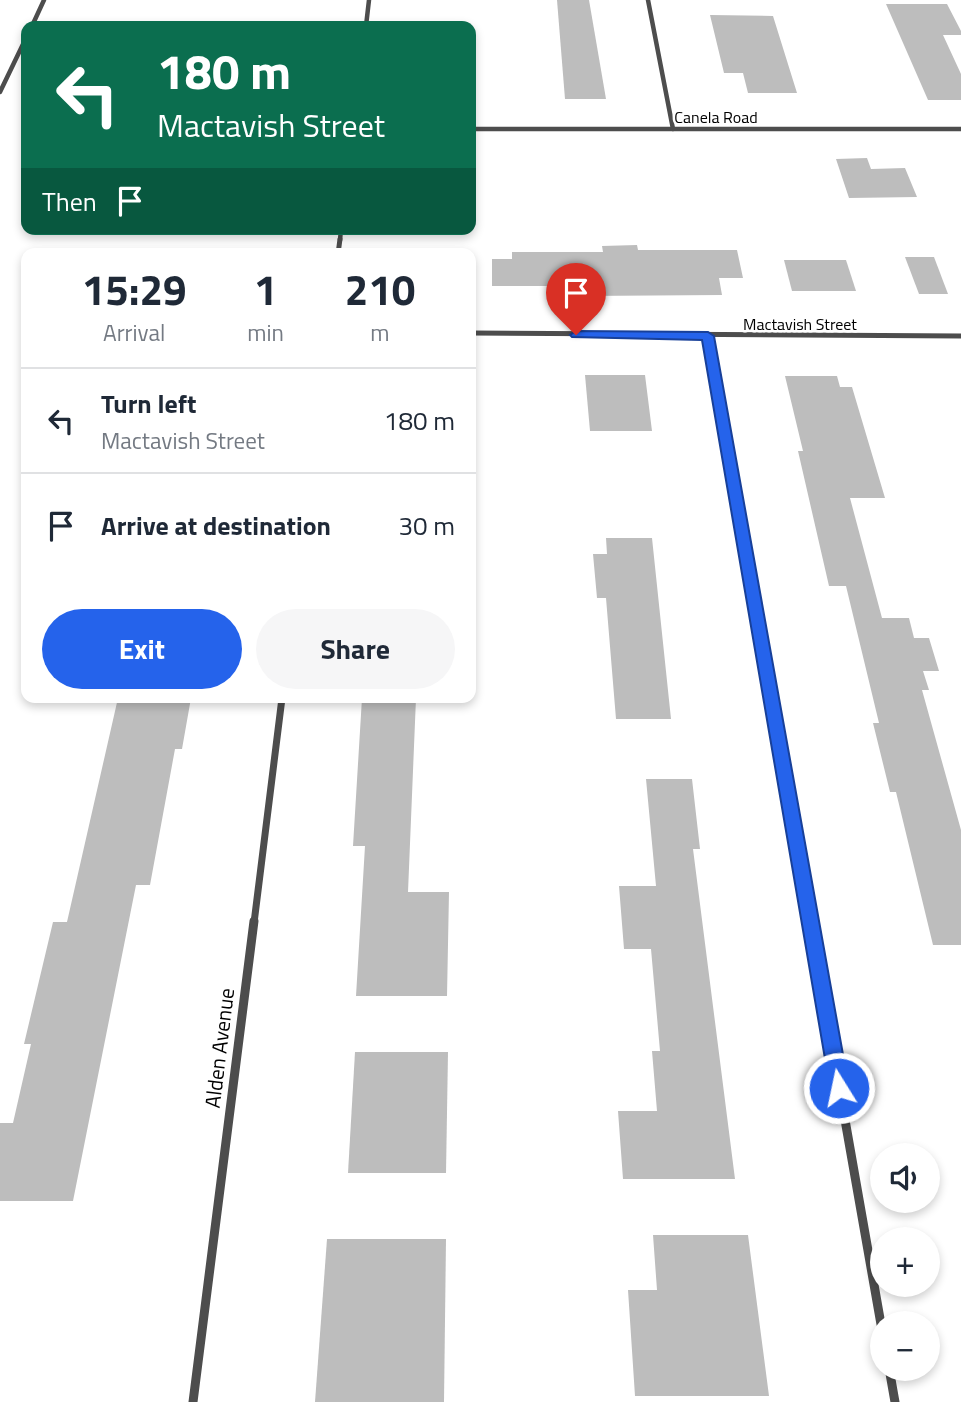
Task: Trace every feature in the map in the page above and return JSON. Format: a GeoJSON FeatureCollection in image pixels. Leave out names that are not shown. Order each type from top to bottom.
{"type":"FeatureCollection","features":[{"type":"Feature","properties":{"kind":"street"},"geometry":{"type":"LineString","coordinates":[[34,21],[44,0]]}},
{"type":"Feature","properties":{"kind":"street"},"geometry":{"type":"LineString","coordinates":[[367,21],[369,0]]}},
{"type":"Feature","properties":{"kind":"street"},"geometry":{"type":"LineString","coordinates":[[648,0],[673,129]]}},
{"type":"Feature","properties":{"kind":"street"},"geometry":{"type":"LineString","coordinates":[[0,92],[21,48]]}},
{"type":"Feature","properties":{"kind":"street","name":"Canela Road"},"geometry":{"type":"LineString","coordinates":[[476,129],[961,129]]}},
{"type":"Feature","properties":{"kind":"street","name":"Mactavish Street"},"geometry":{"type":"LineString","coordinates":[[476,333],[961,336]]}},
{"type":"Feature","properties":{"kind":"street"},"geometry":{"type":"LineString","coordinates":[[708,336],[879,1311]]}},
{"type":"Feature","properties":{"kind":"street","name":"Alden Avenue"},"geometry":{"type":"LineString","coordinates":[[193,1402],[281,703]]}},
{"type":"Feature","properties":{"kind":"street"},"geometry":{"type":"LineString","coordinates":[[891,1381],[895,1402]]}},
{"type":"Feature","properties":{"kind":"building"},"geometry":{"type":"Polygon","coordinates":[[[557,0],[589,0],[606,99],[565,99],[557,0]]]}},
{"type":"Feature","properties":{"kind":"building"},"geometry":{"type":"Polygon","coordinates":[[[886,4],[947,4],[961,31],[961,35],[943,35],[961,74],[961,100],[928,100],[886,4]]]}},
{"type":"Feature","properties":{"kind":"building"},"geometry":{"type":"Polygon","coordinates":[[[710,15],[773,16],[797,93],[748,93],[743,73],[724,73],[710,15]]]}},
{"type":"Feature","properties":{"kind":"building"},"geometry":{"type":"Polygon","coordinates":[[[867,158],[871,169],[905,168],[917,197],[849,198],[836,159],[867,158]]]}},
{"type":"Feature","properties":{"kind":"building"},"geometry":{"type":"Polygon","coordinates":[[[637,245],[638,250],[737,250],[743,278],[719,278],[722,295],[583,296],[582,286],[492,286],[492,259],[512,259],[512,252],[603,252],[602,246],[637,245]]]}},
{"type":"Feature","properties":{"kind":"building"},"geometry":{"type":"Polygon","coordinates":[[[905,257],[934,257],[948,294],[919,294],[905,257]]]}},
{"type":"Feature","properties":{"kind":"building"},"geometry":{"type":"Polygon","coordinates":[[[784,260],[846,260],[856,291],[792,291],[784,260]]]}},
{"type":"Feature","properties":{"kind":"building"},"geometry":{"type":"Polygon","coordinates":[[[585,375],[645,375],[652,431],[590,431],[585,375]]]}},
{"type":"Feature","properties":{"kind":"building"},"geometry":{"type":"Polygon","coordinates":[[[785,376],[837,376],[840,387],[852,387],[885,498],[850,498],[882,618],[909,618],[914,638],[929,638],[939,671],[923,671],[929,690],[922,690],[961,830],[961,945],[933,945],[896,792],[890,792],[873,723],[879,723],[846,586],[829,586],[798,451],[803,451],[785,376]]]}},
{"type":"Feature","properties":{"kind":"building"},"geometry":{"type":"Polygon","coordinates":[[[606,538],[652,538],[671,719],[616,719],[606,598],[597,598],[593,554],[607,554],[606,538]]]}},
{"type":"Feature","properties":{"kind":"building"},"geometry":{"type":"Polygon","coordinates":[[[117,703],[190,703],[182,749],[175,749],[150,885],[136,885],[73,1201],[0,1201],[0,1123],[13,1123],[31,1044],[24,1044],[53,922],[67,922],[117,703]]]}},
{"type":"Feature","properties":{"kind":"building"},"geometry":{"type":"Polygon","coordinates":[[[362,703],[416,703],[408,892],[449,892],[447,996],[356,996],[365,846],[353,846],[362,703]]]}},
{"type":"Feature","properties":{"kind":"building"},"geometry":{"type":"Polygon","coordinates":[[[646,779],[692,779],[700,849],[693,849],[735,1179],[623,1179],[618,1111],[657,1111],[652,1051],[660,1051],[651,949],[624,949],[619,886],[656,886],[646,779]]]}},
{"type":"Feature","properties":{"kind":"building"},"geometry":{"type":"Polygon","coordinates":[[[355,1052],[448,1052],[446,1173],[348,1173],[355,1052]]]}},
{"type":"Feature","properties":{"kind":"building"},"geometry":{"type":"Polygon","coordinates":[[[653,1235],[748,1235],[769,1396],[635,1396],[628,1290],[657,1290],[653,1235]]]}},
{"type":"Feature","properties":{"kind":"building"},"geometry":{"type":"Polygon","coordinates":[[[327,1239],[446,1239],[444,1402],[315,1402],[327,1239]]]}},
{"type":"Feature","properties":{"kind":"route"},"geometry":{"type":"LineString","coordinates":[[576,335],[708,336],[839,1088]]}}]}
